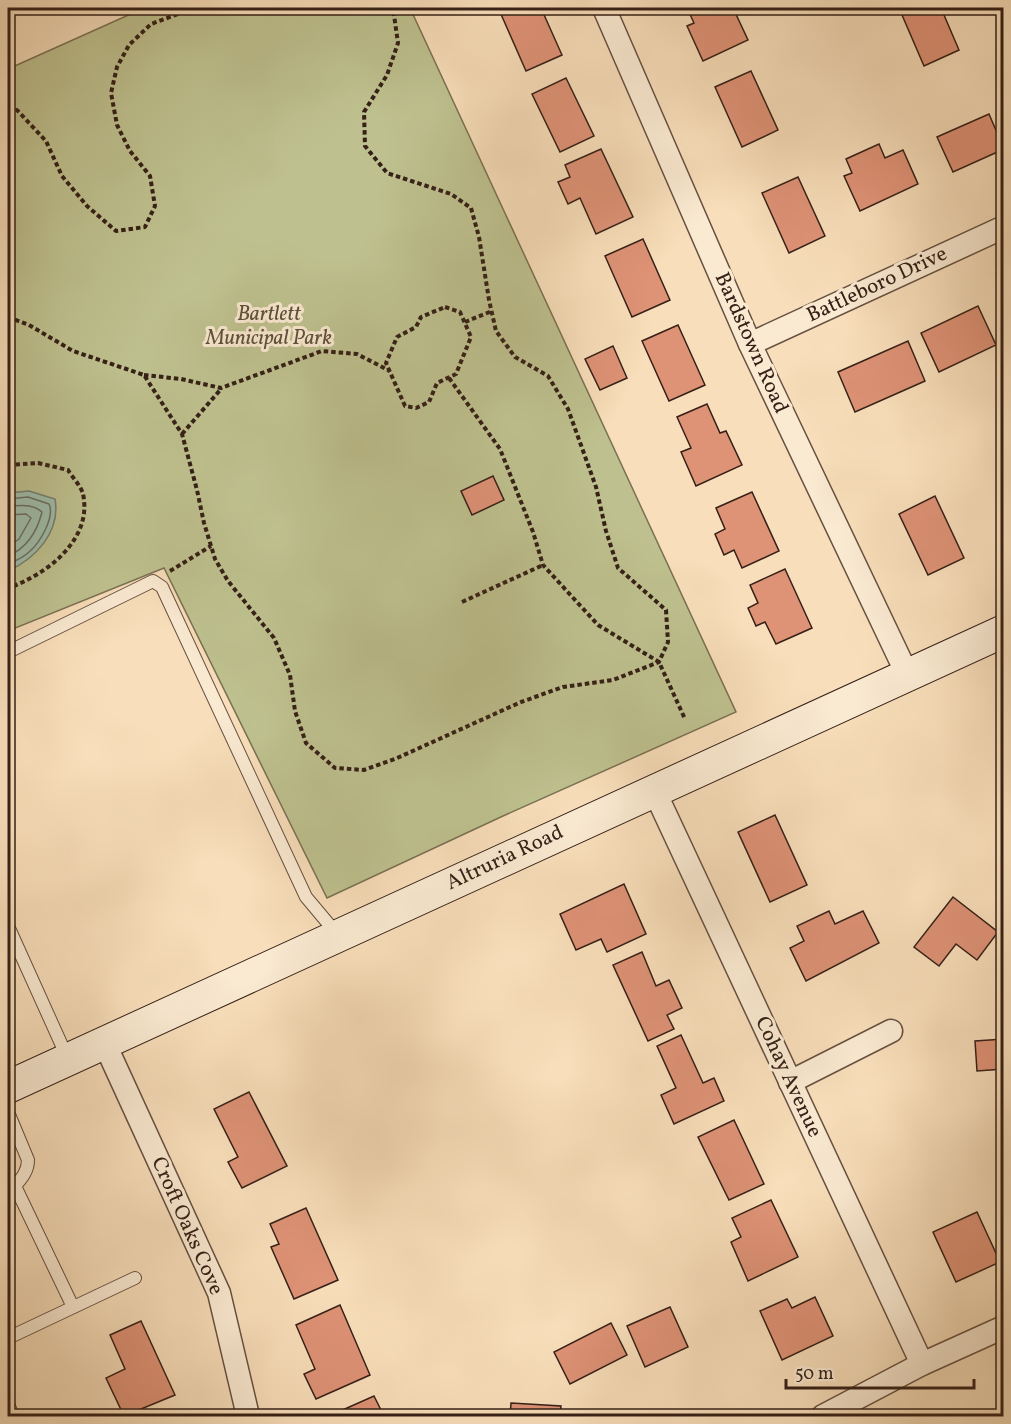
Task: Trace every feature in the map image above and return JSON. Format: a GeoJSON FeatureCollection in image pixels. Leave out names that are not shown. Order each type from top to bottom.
{"type":"FeatureCollection","features":[{"type":"Feature","properties":{"kind":"street","name":"Bardstown Road"},"geometry":{"type":"LineString","coordinates":[[604,8],[750,344],[907,674]]}},
{"type":"Feature","properties":{"kind":"street","name":"Battleboro Drive"},"geometry":{"type":"LineString","coordinates":[[750,344],[1004,227]]}},
{"type":"Feature","properties":{"kind":"street","name":"Altruria Road"},"geometry":{"type":"LineString","coordinates":[[8,1087],[1004,631]]}},
{"type":"Feature","properties":{"kind":"street","name":"Cohay Avenue"},"geometry":{"type":"LineString","coordinates":[[654,790],[922,1364]]}},
{"type":"Feature","properties":{"kind":"street"},"geometry":{"type":"LineString","coordinates":[[790,1082],[891,1031]]}},
{"type":"Feature","properties":{"kind":"street","name":"Croft Oaks Cove"},"geometry":{"type":"LineString","coordinates":[[104,1042],[219,1293],[248,1416]]}},
{"type":"Feature","properties":{"kind":"street"},"geometry":{"type":"LineString","coordinates":[[823,1416],[922,1364],[1004,1327]]}},
{"type":"Feature","properties":{"kind":"lane"},"geometry":{"type":"LineString","coordinates":[[8,652],[153,581],[162,587],[306,897],[338,935]]}},
{"type":"Feature","properties":{"kind":"lane"},"geometry":{"type":"LineString","coordinates":[[8,926],[68,1060]]}},
{"type":"Feature","properties":{"kind":"lane"},"geometry":{"type":"LineString","coordinates":[[8,1113],[28,1160],[28,1168],[15,1186],[73,1307]]}},
{"type":"Feature","properties":{"kind":"lane"},"geometry":{"type":"LineString","coordinates":[[8,1338],[135,1278]]}},
{"type":"Feature","properties":{"kind":"lane"},"geometry":{"type":"LineString","coordinates":[[8,1404],[13,1416]]}},
{"type":"Feature","properties":{"kind":"path"},"geometry":{"type":"LineString","coordinates":[[8,111],[17,110],[45,141],[62,176],[87,206],[116,231],[145,228],[155,206],[150,176],[130,151],[117,125],[111,93],[117,67],[129,45],[151,24],[194,8]]}},
{"type":"Feature","properties":{"kind":"path"},"geometry":{"type":"LineString","coordinates":[[144,375],[182,434],[215,559],[228,581],[274,638],[290,675],[295,711],[306,743],[335,768],[364,770],[395,759],[521,702],[563,687],[613,680],[658,662],[668,642],[666,610],[618,568],[606,531],[594,478],[568,409],[548,376],[515,357],[496,332],[479,237],[471,208],[451,194],[387,173],[365,146],[364,112],[387,75],[398,43],[393,8]]}},
{"type":"Feature","properties":{"kind":"path"},"geometry":{"type":"LineString","coordinates":[[445,307],[460,312],[465,323],[471,337],[456,374],[437,382],[429,402],[416,408],[405,406],[386,363],[397,337],[417,327],[421,317],[445,307]]}},
{"type":"Feature","properties":{"kind":"path"},"geometry":{"type":"LineString","coordinates":[[465,323],[492,310]]}},
{"type":"Feature","properties":{"kind":"path"},"geometry":{"type":"LineString","coordinates":[[8,316],[29,325],[73,351],[144,375],[181,379],[221,388]]}},
{"type":"Feature","properties":{"kind":"path"},"geometry":{"type":"LineString","coordinates":[[182,434],[221,388],[321,351],[357,354],[390,371]]}},
{"type":"Feature","properties":{"kind":"path"},"geometry":{"type":"LineString","coordinates":[[449,378],[500,449],[533,532],[543,565],[598,625],[658,662],[685,719]]}},
{"type":"Feature","properties":{"kind":"path"},"geometry":{"type":"LineString","coordinates":[[8,465],[38,463],[68,470],[83,492],[84,522],[70,547],[52,565],[23,583],[8,588]]}},
{"type":"Feature","properties":{"kind":"path"},"geometry":{"type":"LineString","coordinates":[[153,581],[211,546]]}},
{"type":"Feature","properties":{"kind":"path"},"geometry":{"type":"LineString","coordinates":[[462,602],[543,565]]}},
{"type":"Feature","properties":{"kind":"green space","name":"Bartlett Municipal Park"},"geometry":{"type":"Polygon","coordinates":[[[144,8],[410,8],[736,712],[327,898],[164,568],[8,631],[8,69],[144,8]]]}},
{"type":"Feature","properties":{"kind":"water"},"geometry":{"type":"Polygon","coordinates":[[[29,491],[55,499],[54,522],[44,543],[36,552],[8,571],[8,493],[29,491]]]}},
{"type":"Feature","properties":{"kind":"building"},"geometry":{"type":"Polygon","coordinates":[[[511,8],[541,8],[562,55],[526,71],[500,12],[511,8]]]}},
{"type":"Feature","properties":{"kind":"building"},"geometry":{"type":"Polygon","coordinates":[[[687,8],[723,8],[725,11],[733,8],[748,40],[703,61],[687,26],[694,23],[687,8]]]}},
{"type":"Feature","properties":{"kind":"building"},"geometry":{"type":"Polygon","coordinates":[[[899,8],[941,8],[959,50],[924,66],[899,8]]]}},
{"type":"Feature","properties":{"kind":"building"},"geometry":{"type":"Polygon","coordinates":[[[751,71],[778,130],[742,147],[715,87],[751,71]]]}},
{"type":"Feature","properties":{"kind":"building"},"geometry":{"type":"Polygon","coordinates":[[[566,78],[594,136],[560,152],[532,94],[566,78]]]}},
{"type":"Feature","properties":{"kind":"building"},"geometry":{"type":"Polygon","coordinates":[[[989,114],[1004,149],[953,172],[937,137],[989,114]]]}},
{"type":"Feature","properties":{"kind":"building"},"geometry":{"type":"Polygon","coordinates":[[[879,144],[885,158],[903,150],[918,184],[860,211],[844,176],[852,173],[846,159],[879,144]]]}},
{"type":"Feature","properties":{"kind":"building"},"geometry":{"type":"Polygon","coordinates":[[[601,149],[633,217],[596,234],[580,198],[568,204],[558,182],[570,177],[565,165],[601,149]]]}},
{"type":"Feature","properties":{"kind":"building"},"geometry":{"type":"Polygon","coordinates":[[[798,177],[825,236],[789,253],[762,193],[798,177]]]}},
{"type":"Feature","properties":{"kind":"building"},"geometry":{"type":"Polygon","coordinates":[[[643,239],[670,300],[632,317],[605,256],[643,239]]]}},
{"type":"Feature","properties":{"kind":"building"},"geometry":{"type":"Polygon","coordinates":[[[978,306],[996,345],[939,372],[921,333],[978,306]]]}},
{"type":"Feature","properties":{"kind":"building"},"geometry":{"type":"Polygon","coordinates":[[[678,325],[705,385],[669,401],[642,341],[678,325]]]}},
{"type":"Feature","properties":{"kind":"building"},"geometry":{"type":"Polygon","coordinates":[[[908,341],[925,381],[855,412],[838,372],[908,341]]]}},
{"type":"Feature","properties":{"kind":"building"},"geometry":{"type":"Polygon","coordinates":[[[613,346],[627,378],[600,390],[585,359],[613,346]]]}},
{"type":"Feature","properties":{"kind":"building"},"geometry":{"type":"Polygon","coordinates":[[[707,404],[720,433],[726,431],[742,465],[696,486],[681,452],[691,448],[677,417],[707,404]]]}},
{"type":"Feature","properties":{"kind":"building"},"geometry":{"type":"Polygon","coordinates":[[[493,476],[504,500],[472,515],[461,491],[493,476]]]}},
{"type":"Feature","properties":{"kind":"building"},"geometry":{"type":"Polygon","coordinates":[[[752,492],[779,551],[742,568],[734,550],[724,555],[715,534],[725,529],[716,508],[752,492]]]}},
{"type":"Feature","properties":{"kind":"building"},"geometry":{"type":"Polygon","coordinates":[[[935,496],[964,558],[928,575],[899,514],[935,496]]]}},
{"type":"Feature","properties":{"kind":"building"},"geometry":{"type":"Polygon","coordinates":[[[785,569],[812,628],[776,644],[765,622],[756,626],[748,608],[758,603],[750,585],[785,569]]]}},
{"type":"Feature","properties":{"kind":"building"},"geometry":{"type":"Polygon","coordinates":[[[775,815],[807,885],[770,902],[738,832],[775,815]]]}},
{"type":"Feature","properties":{"kind":"building"},"geometry":{"type":"Polygon","coordinates":[[[624,884],[646,934],[607,952],[601,939],[576,950],[560,914],[624,884]]]}},
{"type":"Feature","properties":{"kind":"building"},"geometry":{"type":"Polygon","coordinates":[[[953,897],[998,932],[977,960],[956,944],[939,966],[914,947],[953,897]]]}},
{"type":"Feature","properties":{"kind":"building"},"geometry":{"type":"Polygon","coordinates":[[[829,911],[835,924],[863,911],[879,943],[806,981],[790,948],[804,941],[797,926],[829,911]]]}},
{"type":"Feature","properties":{"kind":"building"},"geometry":{"type":"Polygon","coordinates":[[[642,952],[656,986],[669,980],[682,1008],[667,1015],[674,1029],[648,1041],[613,965],[642,952]]]}},
{"type":"Feature","properties":{"kind":"building"},"geometry":{"type":"Polygon","coordinates":[[[681,1035],[703,1083],[714,1078],[724,1101],[674,1124],[661,1095],[676,1088],[657,1046],[681,1035]]]}},
{"type":"Feature","properties":{"kind":"building"},"geometry":{"type":"Polygon","coordinates":[[[1004,1039],[1004,1069],[977,1071],[975,1041],[1004,1039]]]}},
{"type":"Feature","properties":{"kind":"building"},"geometry":{"type":"Polygon","coordinates":[[[249,1092],[287,1166],[242,1188],[228,1162],[238,1157],[214,1109],[249,1092]]]}},
{"type":"Feature","properties":{"kind":"building"},"geometry":{"type":"Polygon","coordinates":[[[734,1120],[764,1184],[729,1200],[698,1137],[734,1120]]]}},
{"type":"Feature","properties":{"kind":"building"},"geometry":{"type":"Polygon","coordinates":[[[771,1200],[798,1257],[748,1281],[731,1242],[741,1237],[732,1218],[771,1200]]]}},
{"type":"Feature","properties":{"kind":"building"},"geometry":{"type":"Polygon","coordinates":[[[306,1208],[338,1280],[294,1299],[271,1247],[279,1244],[270,1224],[306,1208]]]}},
{"type":"Feature","properties":{"kind":"building"},"geometry":{"type":"Polygon","coordinates":[[[977,1212],[1000,1262],[956,1282],[933,1232],[977,1212]]]}},
{"type":"Feature","properties":{"kind":"building"},"geometry":{"type":"Polygon","coordinates":[[[815,1297],[833,1336],[782,1360],[760,1311],[787,1299],[792,1308],[815,1297]]]}},
{"type":"Feature","properties":{"kind":"building"},"geometry":{"type":"Polygon","coordinates":[[[340,1305],[370,1375],[316,1399],[304,1374],[315,1369],[296,1325],[340,1305]]]}},
{"type":"Feature","properties":{"kind":"building"},"geometry":{"type":"Polygon","coordinates":[[[670,1307],[688,1347],[645,1367],[627,1326],[670,1307]]]}},
{"type":"Feature","properties":{"kind":"building"},"geometry":{"type":"Polygon","coordinates":[[[141,1321],[175,1395],[124,1416],[106,1378],[125,1369],[110,1335],[141,1321]]]}},
{"type":"Feature","properties":{"kind":"building"},"geometry":{"type":"Polygon","coordinates":[[[611,1323],[627,1355],[570,1384],[554,1352],[611,1323]]]}},
{"type":"Feature","properties":{"kind":"building"},"geometry":{"type":"Polygon","coordinates":[[[374,1396],[384,1416],[329,1416],[374,1396]]]}},
{"type":"Feature","properties":{"kind":"building"},"geometry":{"type":"Polygon","coordinates":[[[511,1403],[561,1406],[560,1416],[510,1416],[511,1403]]]}}]}
